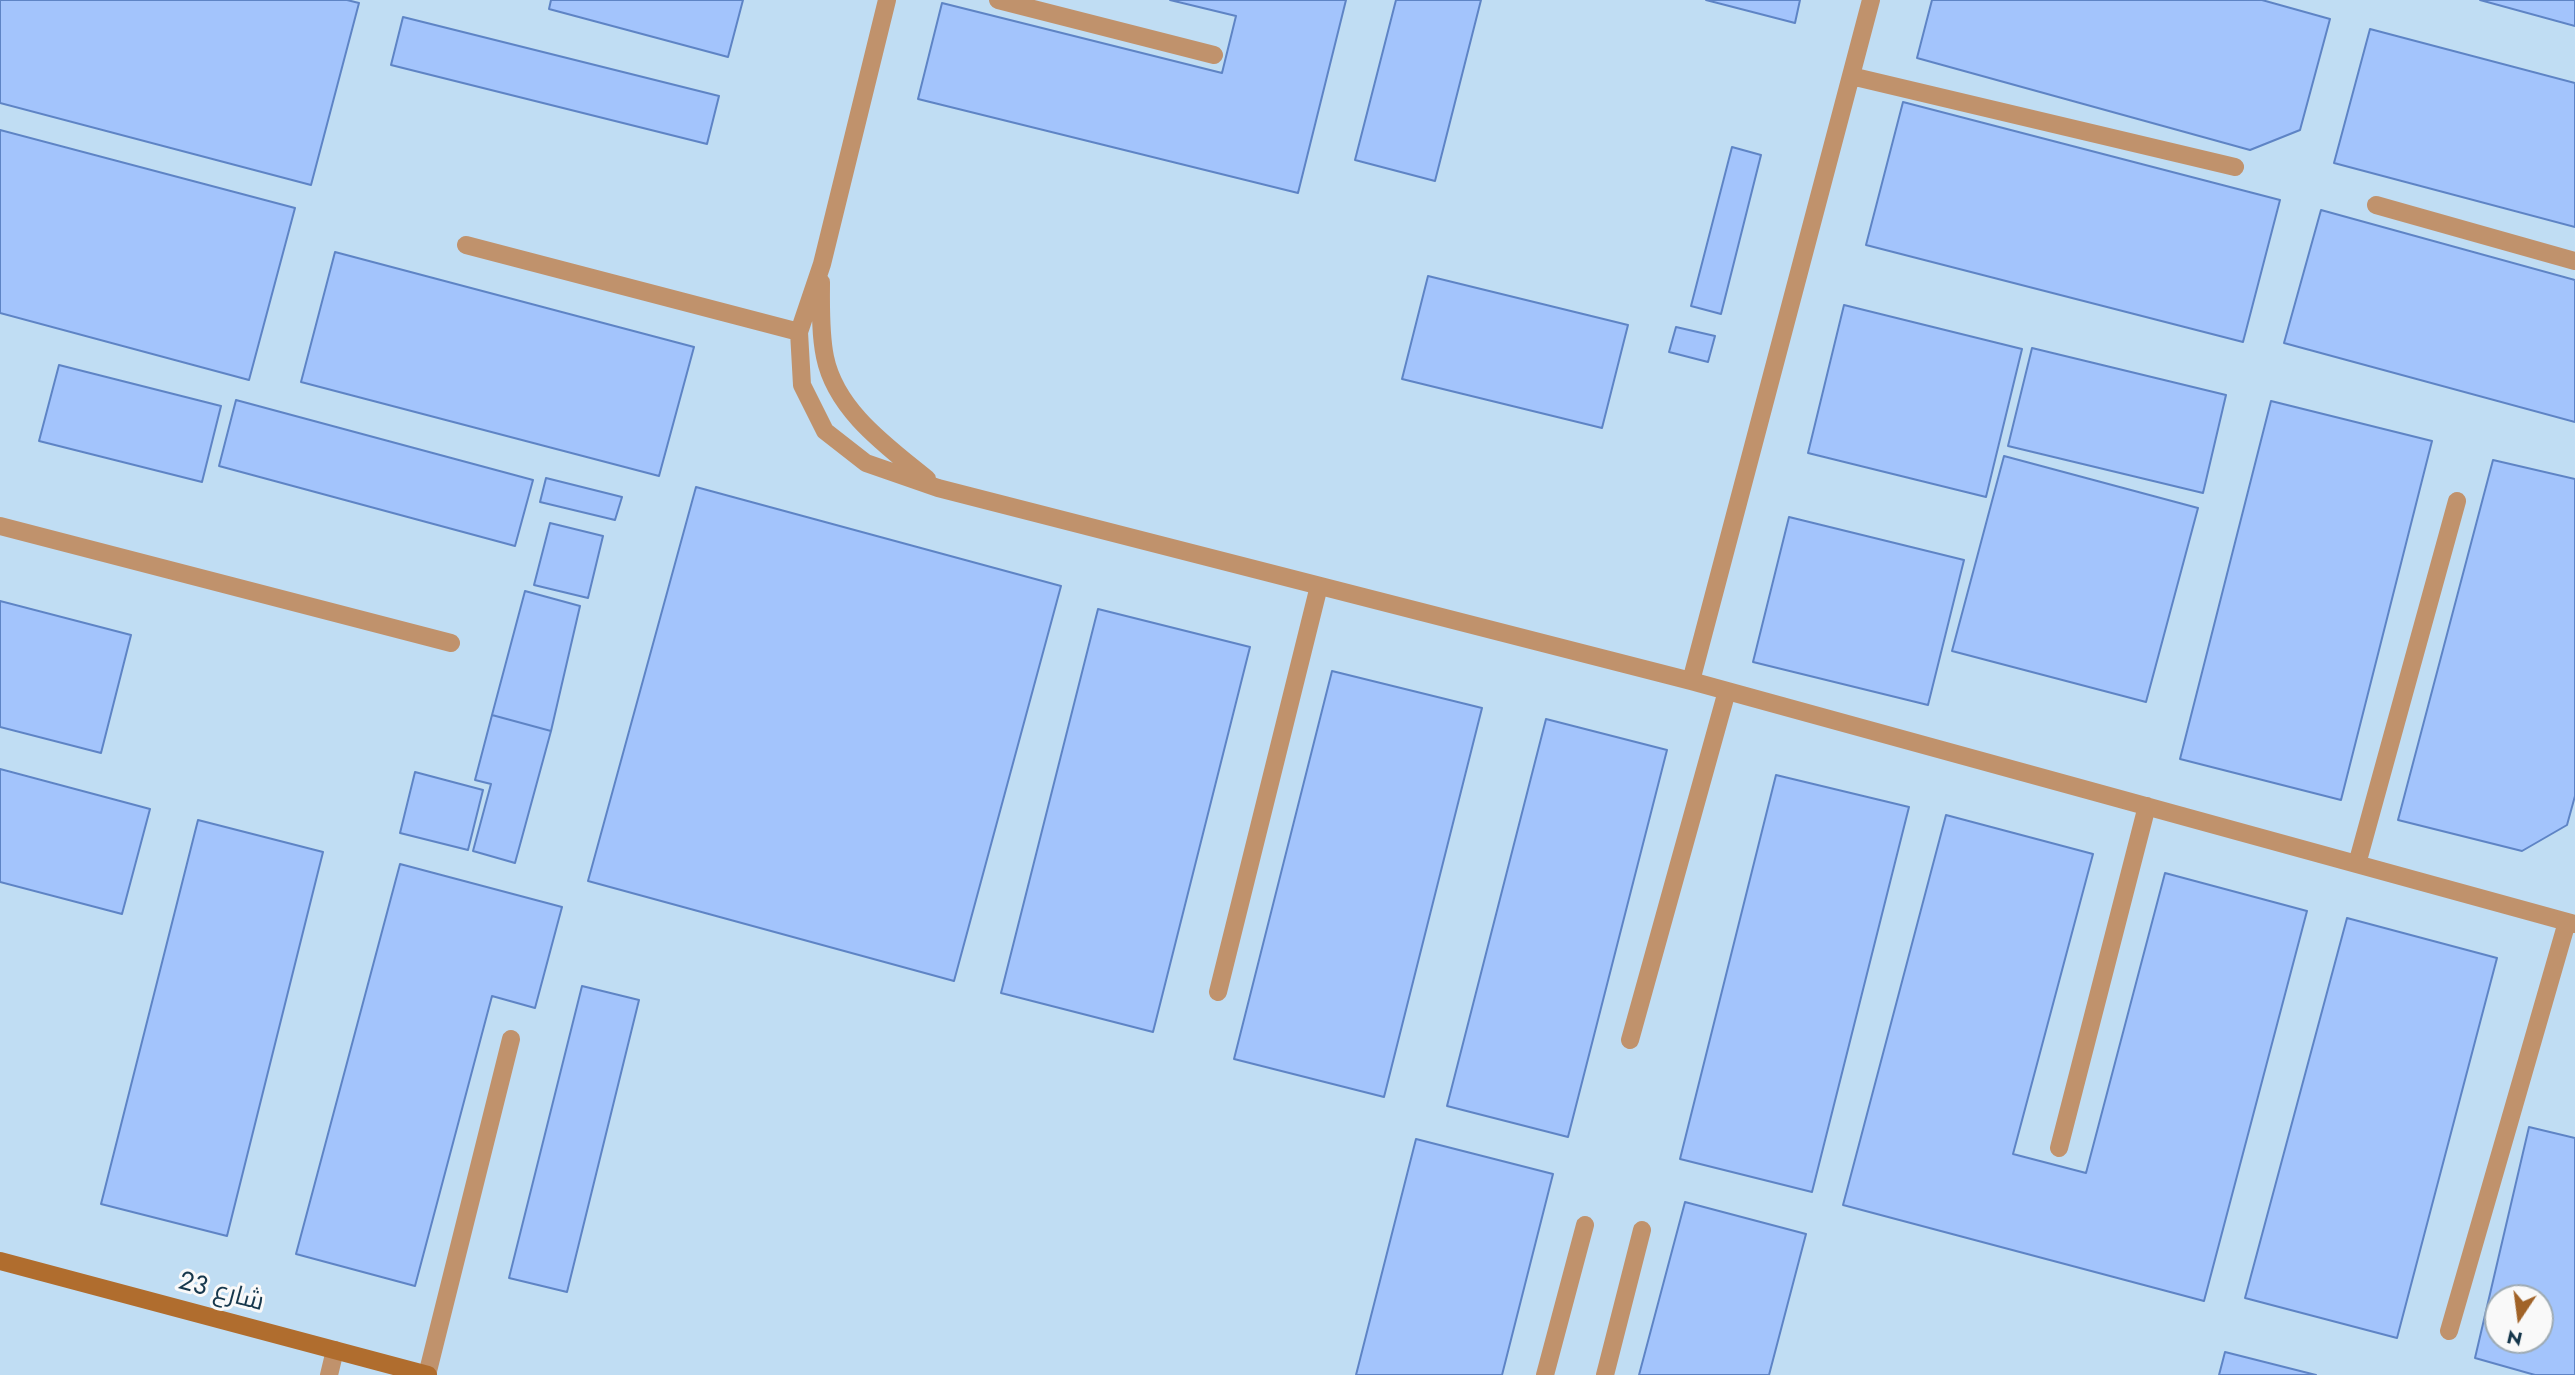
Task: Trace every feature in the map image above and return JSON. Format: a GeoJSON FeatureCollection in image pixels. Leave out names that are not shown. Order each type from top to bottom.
{"type":"FeatureCollection","features":[{"type":"Feature","properties":{"kind":"street","name":"شارع 23"},"geometry":{"type":"LineString","coordinates":[[0,1261],[428,1375]]}},
{"type":"Feature","properties":{"kind":"lane"},"geometry":{"type":"LineString","coordinates":[[887,0],[821,264],[799,332],[802,385],[825,430],[866,463],[938,488],[1691,681],[2571,923],[2449,1331]]}},
{"type":"Feature","properties":{"kind":"lane"},"geometry":{"type":"LineString","coordinates":[[998,0],[1214,55]]}},
{"type":"Feature","properties":{"kind":"lane"},"geometry":{"type":"LineString","coordinates":[[1691,681],[1871,0]]}},
{"type":"Feature","properties":{"kind":"lane"},"geometry":{"type":"LineString","coordinates":[[1850,76],[2235,167]]}},
{"type":"Feature","properties":{"kind":"lane"},"geometry":{"type":"LineString","coordinates":[[2376,205],[2575,261]]}},
{"type":"Feature","properties":{"kind":"lane"},"geometry":{"type":"LineString","coordinates":[[466,245],[799,332]]}},
{"type":"Feature","properties":{"kind":"lane"},"geometry":{"type":"LineString","coordinates":[[821,264],[825,359],[844,402],[876,437],[938,488]]}},
{"type":"Feature","properties":{"kind":"lane"},"geometry":{"type":"LineString","coordinates":[[2357,864],[2457,501]]}},
{"type":"Feature","properties":{"kind":"lane"},"geometry":{"type":"LineString","coordinates":[[0,527],[451,643]]}},
{"type":"Feature","properties":{"kind":"lane"},"geometry":{"type":"LineString","coordinates":[[1218,992],[1319,586]]}},
{"type":"Feature","properties":{"kind":"lane"},"geometry":{"type":"LineString","coordinates":[[1630,1040],[1727,691]]}},
{"type":"Feature","properties":{"kind":"lane"},"geometry":{"type":"LineString","coordinates":[[2059,1148],[2147,806]]}},
{"type":"Feature","properties":{"kind":"lane"},"geometry":{"type":"LineString","coordinates":[[428,1375],[511,1039]]}},
{"type":"Feature","properties":{"kind":"lane"},"geometry":{"type":"LineString","coordinates":[[1545,1375],[1584,1226]]}},
{"type":"Feature","properties":{"kind":"lane"},"geometry":{"type":"LineString","coordinates":[[1605,1375],[1642,1230]]}},
{"type":"Feature","properties":{"kind":"lane"},"geometry":{"type":"LineString","coordinates":[[329,1375],[335,1350]]}},
{"type":"Feature","properties":{"kind":"building"},"geometry":{"type":"Polygon","coordinates":[[[0,0],[347,0],[359,3],[311,185],[0,103],[0,0]]]}},
{"type":"Feature","properties":{"kind":"building"},"geometry":{"type":"Polygon","coordinates":[[[551,0],[743,0],[728,57],[549,9],[551,0]]]}},
{"type":"Feature","properties":{"kind":"building"},"geometry":{"type":"Polygon","coordinates":[[[1170,0],[1346,0],[1298,193],[918,99],[942,3],[1222,73],[1236,16],[1170,0]]]}},
{"type":"Feature","properties":{"kind":"building"},"geometry":{"type":"Polygon","coordinates":[[[1396,0],[1481,0],[1435,181],[1355,160],[1396,0]]]}},
{"type":"Feature","properties":{"kind":"building"},"geometry":{"type":"Polygon","coordinates":[[[1706,0],[1800,0],[1795,23],[1706,0]]]}},
{"type":"Feature","properties":{"kind":"building"},"geometry":{"type":"Polygon","coordinates":[[[1932,0],[2262,0],[2330,19],[2300,130],[2250,150],[1917,58],[1932,0]]]}},
{"type":"Feature","properties":{"kind":"building"},"geometry":{"type":"Polygon","coordinates":[[[2480,0],[2575,0],[2575,26],[2480,0]]]}},
{"type":"Feature","properties":{"kind":"building"},"geometry":{"type":"Polygon","coordinates":[[[403,17],[719,96],[707,144],[391,65],[403,17]]]}},
{"type":"Feature","properties":{"kind":"building"},"geometry":{"type":"Polygon","coordinates":[[[2370,29],[2575,83],[2575,227],[2334,163],[2370,29]]]}},
{"type":"Feature","properties":{"kind":"building"},"geometry":{"type":"Polygon","coordinates":[[[1903,102],[2280,200],[2243,342],[1866,245],[1903,102]]]}},
{"type":"Feature","properties":{"kind":"building"},"geometry":{"type":"Polygon","coordinates":[[[0,130],[295,208],[249,380],[0,313],[0,130]]]}},
{"type":"Feature","properties":{"kind":"building"},"geometry":{"type":"Polygon","coordinates":[[[1732,147],[1761,155],[1721,314],[1691,306],[1732,147]]]}},
{"type":"Feature","properties":{"kind":"building"},"geometry":{"type":"Polygon","coordinates":[[[2321,210],[2575,280],[2575,422],[2284,343],[2321,210]]]}},
{"type":"Feature","properties":{"kind":"building"},"geometry":{"type":"Polygon","coordinates":[[[335,252],[694,347],[659,476],[301,382],[335,252]]]}},
{"type":"Feature","properties":{"kind":"building"},"geometry":{"type":"Polygon","coordinates":[[[1428,276],[1628,325],[1602,428],[1402,379],[1428,276]]]}},
{"type":"Feature","properties":{"kind":"building"},"geometry":{"type":"Polygon","coordinates":[[[1844,305],[2022,349],[1986,497],[1808,453],[1844,305]]]}},
{"type":"Feature","properties":{"kind":"building"},"geometry":{"type":"Polygon","coordinates":[[[1676,327],[1715,336],[1708,362],[1669,352],[1676,327]]]}},
{"type":"Feature","properties":{"kind":"building"},"geometry":{"type":"Polygon","coordinates":[[[2032,348],[2226,395],[2203,493],[2008,446],[2032,348]]]}},
{"type":"Feature","properties":{"kind":"building"},"geometry":{"type":"Polygon","coordinates":[[[59,365],[221,406],[202,482],[39,441],[59,365]]]}},
{"type":"Feature","properties":{"kind":"building"},"geometry":{"type":"Polygon","coordinates":[[[236,400],[533,480],[515,546],[219,466],[236,400]]]}},
{"type":"Feature","properties":{"kind":"building"},"geometry":{"type":"Polygon","coordinates":[[[2271,401],[2432,441],[2341,800],[2180,759],[2271,401]]]}},
{"type":"Feature","properties":{"kind":"building"},"geometry":{"type":"Polygon","coordinates":[[[2004,456],[2198,508],[2146,702],[1952,651],[2004,456]]]}},
{"type":"Feature","properties":{"kind":"building"},"geometry":{"type":"Polygon","coordinates":[[[2493,460],[2575,479],[2575,796],[2567,825],[2522,851],[2398,820],[2493,460]]]}},
{"type":"Feature","properties":{"kind":"building"},"geometry":{"type":"Polygon","coordinates":[[[546,478],[622,497],[615,520],[540,502],[546,478]]]}},
{"type":"Feature","properties":{"kind":"building"},"geometry":{"type":"Polygon","coordinates":[[[696,487],[1061,586],[954,981],[588,881],[696,487]]]}},
{"type":"Feature","properties":{"kind":"building"},"geometry":{"type":"Polygon","coordinates":[[[1789,517],[1964,560],[1928,705],[1753,662],[1789,517]]]}},
{"type":"Feature","properties":{"kind":"building"},"geometry":{"type":"Polygon","coordinates":[[[550,523],[603,536],[588,598],[534,585],[550,523]]]}},
{"type":"Feature","properties":{"kind":"building"},"geometry":{"type":"Polygon","coordinates":[[[525,591],[580,606],[551,731],[492,715],[525,591]]]}},
{"type":"Feature","properties":{"kind":"building"},"geometry":{"type":"Polygon","coordinates":[[[0,601],[131,635],[101,753],[0,727],[0,601]]]}},
{"type":"Feature","properties":{"kind":"building"},"geometry":{"type":"Polygon","coordinates":[[[1098,609],[1250,647],[1153,1032],[1001,993],[1098,609]]]}},
{"type":"Feature","properties":{"kind":"building"},"geometry":{"type":"Polygon","coordinates":[[[1332,671],[1482,708],[1384,1097],[1234,1059],[1332,671]]]}},
{"type":"Feature","properties":{"kind":"building"},"geometry":{"type":"Polygon","coordinates":[[[492,715],[551,731],[515,863],[473,851],[491,784],[475,780],[492,715]]]}},
{"type":"Feature","properties":{"kind":"building"},"geometry":{"type":"Polygon","coordinates":[[[1546,719],[1667,750],[1568,1137],[1447,1106],[1546,719]]]}},
{"type":"Feature","properties":{"kind":"building"},"geometry":{"type":"Polygon","coordinates":[[[0,769],[150,809],[122,914],[0,882],[0,769]]]}},
{"type":"Feature","properties":{"kind":"building"},"geometry":{"type":"Polygon","coordinates":[[[415,772],[483,790],[468,850],[400,833],[415,772]]]}},
{"type":"Feature","properties":{"kind":"building"},"geometry":{"type":"Polygon","coordinates":[[[1776,775],[1909,807],[1812,1192],[1680,1159],[1776,775]]]}},
{"type":"Feature","properties":{"kind":"building"},"geometry":{"type":"Polygon","coordinates":[[[1946,815],[2093,854],[2013,1154],[2086,1173],[2165,873],[2307,911],[2204,1301],[1843,1205],[1946,815]]]}},
{"type":"Feature","properties":{"kind":"building"},"geometry":{"type":"Polygon","coordinates":[[[198,820],[323,852],[227,1236],[101,1204],[198,820]]]}},
{"type":"Feature","properties":{"kind":"building"},"geometry":{"type":"Polygon","coordinates":[[[400,864],[562,907],[535,1008],[492,996],[415,1286],[296,1254],[400,864]]]}},
{"type":"Feature","properties":{"kind":"building"},"geometry":{"type":"Polygon","coordinates":[[[2347,918],[2497,958],[2397,1338],[2245,1298],[2347,918]]]}},
{"type":"Feature","properties":{"kind":"building"},"geometry":{"type":"Polygon","coordinates":[[[582,986],[639,1000],[567,1292],[509,1278],[582,986]]]}},
{"type":"Feature","properties":{"kind":"building"},"geometry":{"type":"Polygon","coordinates":[[[2529,1127],[2575,1138],[2575,1375],[2535,1375],[2475,1358],[2484,1320],[2484,1354],[2554,1354],[2554,1284],[2492,1284],[2529,1127]]]}},
{"type":"Feature","properties":{"kind":"building"},"geometry":{"type":"Polygon","coordinates":[[[1416,1139],[1553,1174],[1502,1375],[1356,1375],[1416,1139]]]}},
{"type":"Feature","properties":{"kind":"building"},"geometry":{"type":"Polygon","coordinates":[[[1685,1202],[1806,1234],[1769,1375],[1639,1375],[1685,1202]]]}},
{"type":"Feature","properties":{"kind":"building"},"geometry":{"type":"Polygon","coordinates":[[[2225,1352],[2316,1375],[2219,1375],[2225,1352]]]}}]}
